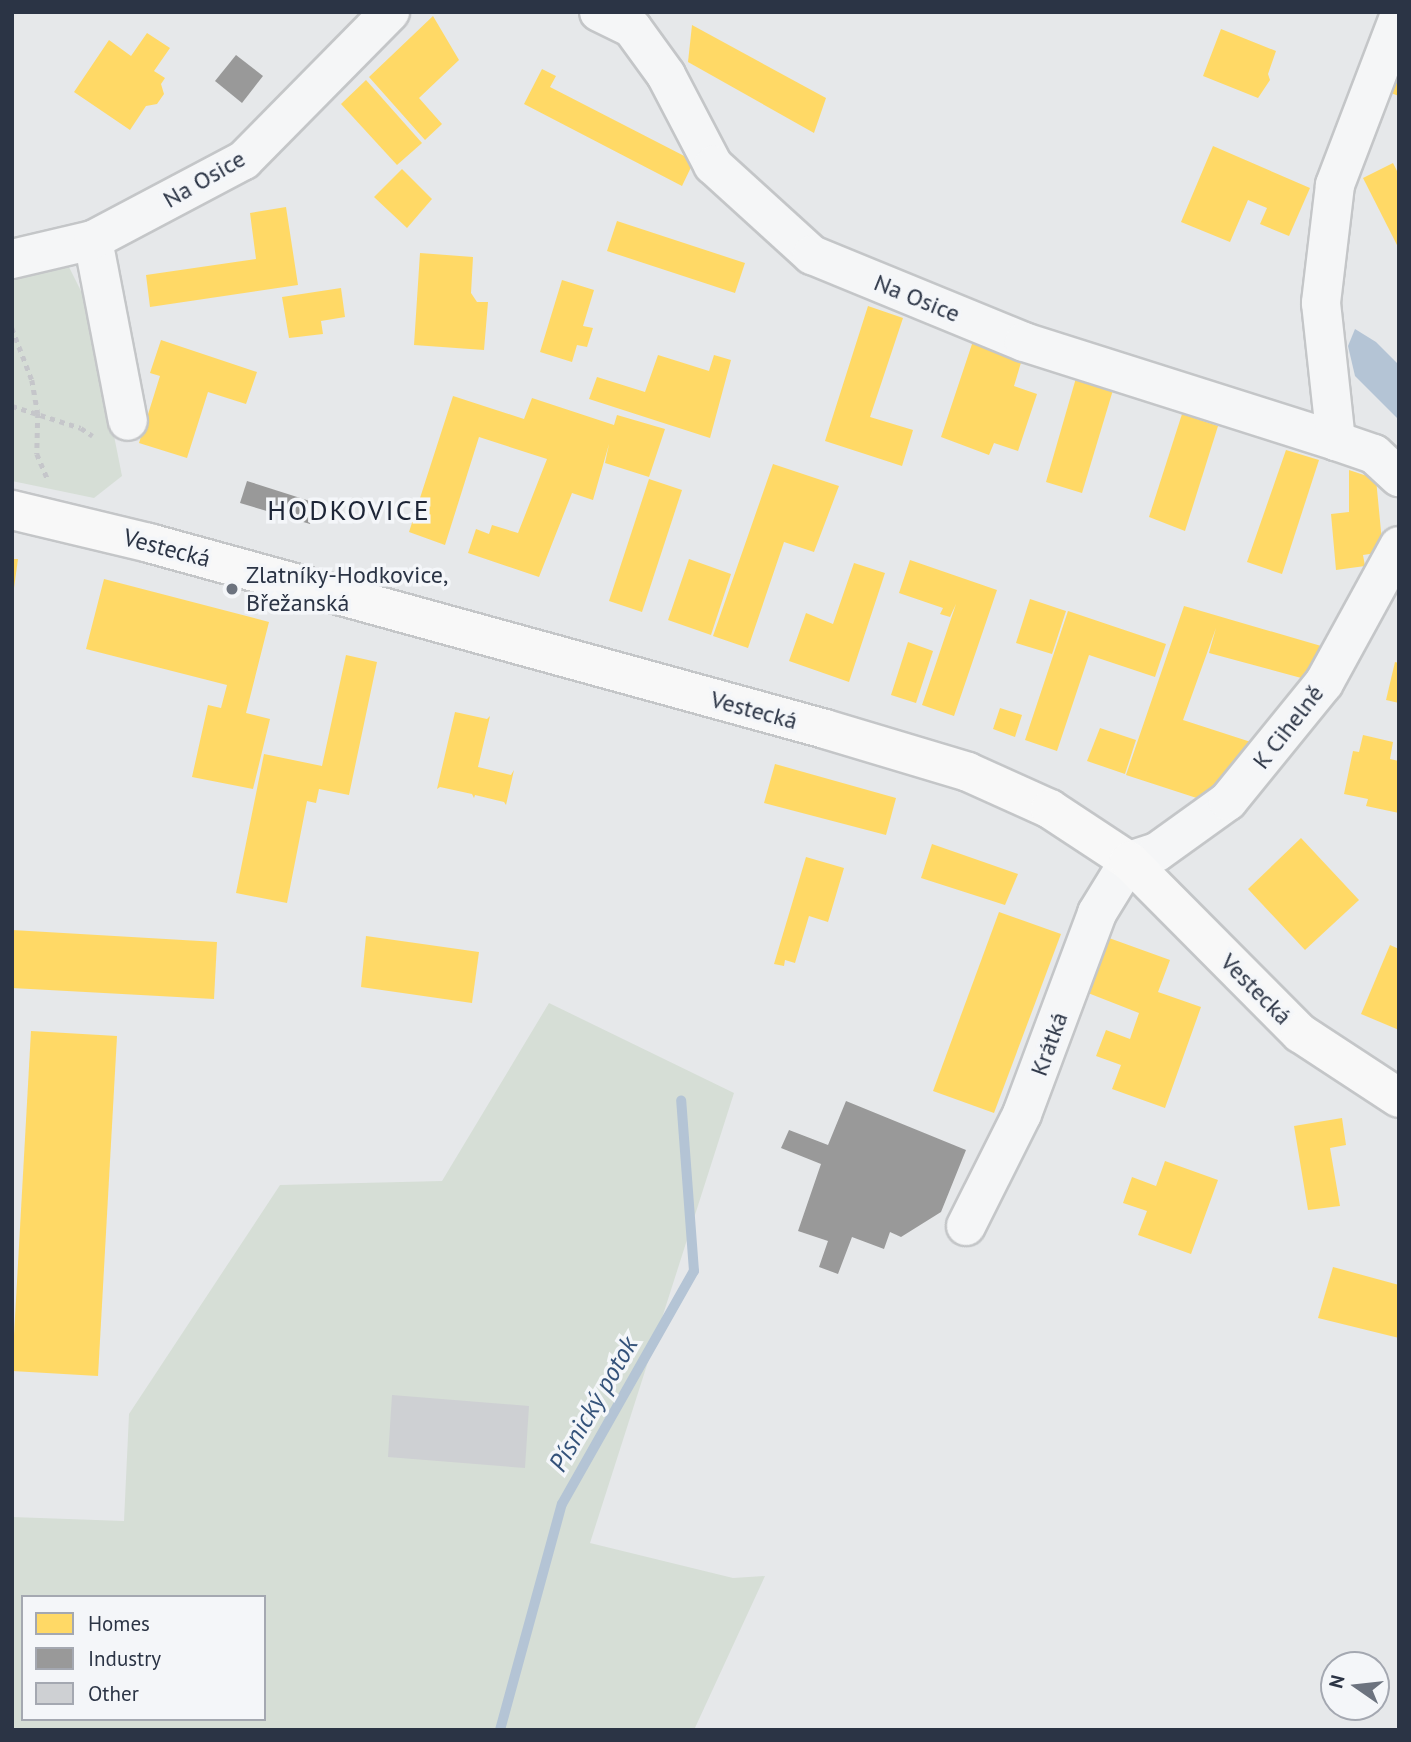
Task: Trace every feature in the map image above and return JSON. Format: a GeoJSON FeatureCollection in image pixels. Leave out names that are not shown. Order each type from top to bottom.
{"type":"FeatureCollection","features":[{"type":"Feature","properties":{"kind":"street","name":"Na Osice"},"geometry":{"type":"LineString","coordinates":[[12,259],[93,240],[244,160],[390,12]]}},
{"type":"Feature","properties":{"kind":"street","name":"Na Osice"},"geometry":{"type":"LineString","coordinates":[[599,12],[632,28],[666,75],[713,165],[812,255],[1024,342],[1374,454],[1399,477]]}},
{"type":"Feature","properties":{"kind":"street"},"geometry":{"type":"LineString","coordinates":[[1336,440],[1321,303],[1335,186],[1399,17]]}},
{"type":"Feature","properties":{"kind":"street"},"geometry":{"type":"LineString","coordinates":[[93,240],[115,432]]}},
{"type":"Feature","properties":{"kind":"street","name":"Vestecká"},"geometry":{"type":"LineString","coordinates":[[12,509],[825,729],[968,772],[1050,809],[1129,861],[1300,1033],[1399,1098]]}},
{"type":"Feature","properties":{"kind":"street","name":"K Cihelně"},"geometry":{"type":"LineString","coordinates":[[1129,861],[1157,852],[1228,801],[1324,683],[1399,546]]}},
{"type":"Feature","properties":{"kind":"street","name":"Krátká"},"geometry":{"type":"LineString","coordinates":[[966,1226],[1022,1114],[1097,913],[1129,861]]}},
{"type":"Feature","properties":{"kind":"path"},"geometry":{"type":"LineString","coordinates":[[12,328],[32,380],[38,413],[37,454],[65,522]]}},
{"type":"Feature","properties":{"kind":"path"},"geometry":{"type":"LineString","coordinates":[[12,406],[81,428],[115,432]]}},
{"type":"Feature","properties":{"kind":"shaded area"},"geometry":{"type":"Polygon","coordinates":[[[69,267],[88,305],[122,476],[94,498],[12,481],[12,280],[69,267]]]}},
{"type":"Feature","properties":{"kind":"shaded area"},"geometry":{"type":"Polygon","coordinates":[[[549,1003],[734,1093],[590,1543],[733,1578],[765,1576],[694,1730],[12,1730],[12,1517],[124,1521],[129,1414],[280,1185],[442,1181],[549,1003]]]}},
{"type":"Feature","properties":{"kind":"water"},"geometry":{"type":"Polygon","coordinates":[[[1355,329],[1376,342],[1399,365],[1399,420],[1355,376],[1348,346],[1355,329]]]}},
{"type":"Feature","properties":{"kind":"building: Homes"},"geometry":{"type":"Polygon","coordinates":[[[433,16],[459,60],[419,98],[442,124],[425,140],[369,77],[433,16]]]}},
{"type":"Feature","properties":{"kind":"building: Homes"},"geometry":{"type":"Polygon","coordinates":[[[692,25],[826,98],[814,133],[688,62],[692,25]]]}},
{"type":"Feature","properties":{"kind":"building: Homes"},"geometry":{"type":"Polygon","coordinates":[[[1221,29],[1276,51],[1268,74],[1270,80],[1258,98],[1203,76],[1221,29]]]}},
{"type":"Feature","properties":{"kind":"building: Homes"},"geometry":{"type":"Polygon","coordinates":[[[147,33],[170,48],[154,71],[165,78],[161,84],[164,94],[157,104],[146,106],[130,130],[74,92],[109,40],[131,56],[147,33]]]}},
{"type":"Feature","properties":{"kind":"building: Homes"},"geometry":{"type":"Polygon","coordinates":[[[1399,58],[1399,96],[1385,91],[1399,58]]]}},
{"type":"Feature","properties":{"kind":"building: Homes"},"geometry":{"type":"Polygon","coordinates":[[[542,69],[556,76],[550,87],[694,161],[682,186],[524,104],[542,69]]]}},
{"type":"Feature","properties":{"kind":"building: Homes"},"geometry":{"type":"Polygon","coordinates":[[[366,80],[422,143],[397,165],[341,104],[366,80]]]}},
{"type":"Feature","properties":{"kind":"building: Homes"},"geometry":{"type":"Polygon","coordinates":[[[1213,146],[1310,188],[1289,236],[1260,224],[1267,208],[1248,200],[1230,242],[1181,222],[1213,146]]]}},
{"type":"Feature","properties":{"kind":"building: Homes"},"geometry":{"type":"Polygon","coordinates":[[[1393,163],[1399,175],[1399,249],[1363,178],[1393,163]]]}},
{"type":"Feature","properties":{"kind":"building: Homes"},"geometry":{"type":"Polygon","coordinates":[[[402,169],[432,199],[407,228],[374,197],[402,169]]]}},
{"type":"Feature","properties":{"kind":"building: Homes"},"geometry":{"type":"Polygon","coordinates":[[[286,207],[298,285],[150,307],[146,275],[256,259],[250,213],[286,207]]]}},
{"type":"Feature","properties":{"kind":"building: Homes"},"geometry":{"type":"Polygon","coordinates":[[[617,221],[745,263],[735,293],[607,251],[617,221]]]}},
{"type":"Feature","properties":{"kind":"building: Homes"},"geometry":{"type":"Polygon","coordinates":[[[420,253],[473,257],[471,293],[477,302],[488,302],[484,350],[414,345],[420,253]]]}},
{"type":"Feature","properties":{"kind":"building: Homes"},"geometry":{"type":"Polygon","coordinates":[[[562,280],[594,290],[583,326],[593,328],[587,347],[577,345],[572,362],[540,352],[562,280]]]}},
{"type":"Feature","properties":{"kind":"building: Homes"},"geometry":{"type":"Polygon","coordinates":[[[341,288],[345,317],[321,321],[323,334],[289,338],[282,297],[341,288]]]}},
{"type":"Feature","properties":{"kind":"building: Homes"},"geometry":{"type":"Polygon","coordinates":[[[868,306],[903,318],[870,417],[913,430],[902,466],[825,441],[868,306]]]}},
{"type":"Feature","properties":{"kind":"building: Homes"},"geometry":{"type":"Polygon","coordinates":[[[161,340],[257,372],[246,404],[208,392],[187,458],[139,443],[160,376],[150,373],[161,340]]]}},
{"type":"Feature","properties":{"kind":"building: Homes"},"geometry":{"type":"Polygon","coordinates":[[[973,341],[1023,356],[1014,386],[1037,394],[1018,451],[994,443],[989,455],[941,437],[973,341]]]}},
{"type":"Feature","properties":{"kind":"building: Homes"},"geometry":{"type":"Polygon","coordinates":[[[658,355],[709,371],[714,355],[731,360],[710,438],[589,399],[597,377],[645,392],[658,355]]]}},
{"type":"Feature","properties":{"kind":"building: Homes"},"geometry":{"type":"Polygon","coordinates":[[[1076,378],[1113,390],[1082,493],[1046,482],[1076,378]]]}},
{"type":"Feature","properties":{"kind":"building: Homes"},"geometry":{"type":"Polygon","coordinates":[[[453,396],[524,419],[532,398],[614,425],[617,415],[665,429],[649,477],[605,463],[609,444],[593,500],[572,493],[539,577],[468,553],[476,529],[489,534],[492,525],[518,533],[547,459],[479,437],[445,545],[409,532],[453,396]]]}},
{"type":"Feature","properties":{"kind":"building: Homes"},"geometry":{"type":"Polygon","coordinates":[[[1182,414],[1218,426],[1185,531],[1149,517],[1182,414]]]}},
{"type":"Feature","properties":{"kind":"building: Homes"},"geometry":{"type":"Polygon","coordinates":[[[1286,450],[1319,460],[1282,574],[1247,562],[1286,450]]]}},
{"type":"Feature","properties":{"kind":"building: Homes"},"geometry":{"type":"Polygon","coordinates":[[[773,464],[839,486],[814,552],[784,542],[748,648],[713,636],[773,464]]]}},
{"type":"Feature","properties":{"kind":"building: Homes"},"geometry":{"type":"Polygon","coordinates":[[[1349,470],[1376,479],[1383,552],[1363,555],[1365,566],[1336,570],[1331,514],[1349,512],[1349,470]]]}},
{"type":"Feature","properties":{"kind":"building: Homes"},"geometry":{"type":"Polygon","coordinates":[[[649,479],[682,490],[642,612],[609,601],[649,479]]]}},
{"type":"Feature","properties":{"kind":"building: Homes"},"geometry":{"type":"Polygon","coordinates":[[[12,559],[18,559],[14,588],[12,588],[12,559]]]}},
{"type":"Feature","properties":{"kind":"building: Homes"},"geometry":{"type":"Polygon","coordinates":[[[689,559],[731,574],[711,635],[668,620],[689,559]]]}},
{"type":"Feature","properties":{"kind":"building: Homes"},"geometry":{"type":"Polygon","coordinates":[[[910,560],[997,590],[954,716],[922,705],[956,604],[950,617],[940,614],[943,608],[899,593],[910,560]]]}},
{"type":"Feature","properties":{"kind":"building: Homes"},"geometry":{"type":"Polygon","coordinates":[[[854,563],[885,573],[849,682],[789,661],[806,613],[833,624],[854,563]]]}},
{"type":"Feature","properties":{"kind":"building: Homes"},"geometry":{"type":"Polygon","coordinates":[[[104,579],[269,622],[246,713],[270,719],[253,789],[192,777],[208,705],[221,708],[227,685],[86,649],[104,579]]]}},
{"type":"Feature","properties":{"kind":"building: Homes"},"geometry":{"type":"Polygon","coordinates":[[[1030,599],[1066,611],[1052,654],[1016,643],[1030,599]]]}},
{"type":"Feature","properties":{"kind":"building: Homes"},"geometry":{"type":"Polygon","coordinates":[[[1184,606],[1328,648],[1305,679],[1209,653],[1216,628],[1183,720],[1257,744],[1212,803],[1126,775],[1184,606]]]}},
{"type":"Feature","properties":{"kind":"building: Homes"},"geometry":{"type":"Polygon","coordinates":[[[1068,611],[1166,644],[1155,677],[1089,655],[1057,751],[1025,740],[1068,611]]]}},
{"type":"Feature","properties":{"kind":"building: Homes"},"geometry":{"type":"Polygon","coordinates":[[[908,642],[933,651],[916,703],[891,695],[908,642]]]}},
{"type":"Feature","properties":{"kind":"building: Homes"},"geometry":{"type":"Polygon","coordinates":[[[346,655],[377,662],[349,795],[319,789],[316,803],[307,801],[287,903],[236,893],[264,754],[322,766],[346,655]]]}},
{"type":"Feature","properties":{"kind":"building: Homes"},"geometry":{"type":"Polygon","coordinates":[[[1395,662],[1399,663],[1399,703],[1386,700],[1395,662]]]}},
{"type":"Feature","properties":{"kind":"building: Homes"},"geometry":{"type":"Polygon","coordinates":[[[1000,708],[1022,715],[1015,737],[993,729],[1000,708]]]}},
{"type":"Feature","properties":{"kind":"building: Homes"},"geometry":{"type":"Polygon","coordinates":[[[455,712],[487,719],[490,716],[478,767],[511,775],[514,770],[506,805],[504,802],[475,795],[474,798],[472,794],[440,787],[437,789],[455,712]]]}},
{"type":"Feature","properties":{"kind":"building: Homes"},"geometry":{"type":"Polygon","coordinates":[[[1100,728],[1136,740],[1125,774],[1087,761],[1100,728]]]}},
{"type":"Feature","properties":{"kind":"building: Homes"},"geometry":{"type":"Polygon","coordinates":[[[1363,735],[1393,742],[1390,759],[1399,761],[1399,813],[1366,806],[1368,799],[1344,794],[1353,751],[1359,752],[1363,735]]]}},
{"type":"Feature","properties":{"kind":"building: Homes"},"geometry":{"type":"Polygon","coordinates":[[[775,764],[896,798],[886,835],[764,803],[775,764]]]}},
{"type":"Feature","properties":{"kind":"building: Homes"},"geometry":{"type":"Polygon","coordinates":[[[1301,838],[1359,900],[1305,950],[1248,889],[1301,838]]]}},
{"type":"Feature","properties":{"kind":"building: Homes"},"geometry":{"type":"Polygon","coordinates":[[[932,844],[1018,874],[1005,905],[921,878],[932,844]]]}},
{"type":"Feature","properties":{"kind":"building: Homes"},"geometry":{"type":"Polygon","coordinates":[[[806,857],[844,868],[828,922],[809,916],[795,963],[785,960],[784,966],[774,964],[806,857]]]}},
{"type":"Feature","properties":{"kind":"building: Homes"},"geometry":{"type":"Polygon","coordinates":[[[999,912],[1061,934],[994,1113],[933,1091],[999,912]]]}},
{"type":"Feature","properties":{"kind":"building: Homes"},"geometry":{"type":"Polygon","coordinates":[[[12,930],[217,942],[214,999],[12,988],[12,930]]]}},
{"type":"Feature","properties":{"kind":"building: Homes"},"geometry":{"type":"Polygon","coordinates":[[[366,936],[479,952],[472,1003],[361,987],[366,936]]]}},
{"type":"Feature","properties":{"kind":"building: Homes"},"geometry":{"type":"Polygon","coordinates":[[[1109,938],[1170,960],[1158,992],[1201,1007],[1165,1108],[1112,1089],[1121,1065],[1096,1056],[1106,1030],[1130,1039],[1139,1013],[1088,993],[1109,938]]]}},
{"type":"Feature","properties":{"kind":"building: Homes"},"geometry":{"type":"Polygon","coordinates":[[[1390,945],[1399,949],[1399,1030],[1361,1014],[1390,945]]]}},
{"type":"Feature","properties":{"kind":"building: Homes"},"geometry":{"type":"Polygon","coordinates":[[[31,1031],[117,1036],[98,1376],[12,1371],[31,1031]]]}},
{"type":"Feature","properties":{"kind":"building: Homes"},"geometry":{"type":"Polygon","coordinates":[[[1342,1118],[1346,1145],[1330,1148],[1340,1206],[1308,1210],[1294,1126],[1342,1118]]]}},
{"type":"Feature","properties":{"kind":"building: Homes"},"geometry":{"type":"Polygon","coordinates":[[[1165,1161],[1218,1180],[1191,1254],[1138,1235],[1147,1211],[1123,1203],[1132,1177],[1156,1186],[1165,1161]]]}},
{"type":"Feature","properties":{"kind":"building: Homes"},"geometry":{"type":"Polygon","coordinates":[[[1333,1267],[1399,1285],[1399,1338],[1318,1318],[1333,1267]]]}},
{"type":"Feature","properties":{"kind":"building: Industry"},"geometry":{"type":"Polygon","coordinates":[[[236,55],[263,76],[242,103],[215,81],[236,55]]]}},
{"type":"Feature","properties":{"kind":"building: Industry"},"geometry":{"type":"Polygon","coordinates":[[[247,481],[316,503],[310,524],[240,503],[247,481]]]}},
{"type":"Feature","properties":{"kind":"building: Industry"},"geometry":{"type":"Polygon","coordinates":[[[846,1101],[966,1150],[941,1212],[901,1237],[890,1232],[884,1249],[852,1237],[838,1274],[819,1267],[828,1241],[798,1231],[821,1164],[781,1148],[789,1130],[828,1145],[846,1101]]]}},
{"type":"Feature","properties":{"kind":"building: Other"},"geometry":{"type":"Polygon","coordinates":[[[392,1395],[529,1406],[525,1468],[388,1457],[392,1395]]]}},
{"type":"Feature","properties":{"kind":"waterway","name":"Písnický potok"},"geometry":{"type":"LineString","coordinates":[[500,1730],[562,1504],[694,1271],[681,1100]]}},
{"type":"Feature","properties":{"kind":"place","name":"Zlatníky-Hodkovice, Břežanská"},"geometry":{"type":"Point","coordinates":[232,589]}},
{"type":"Feature","properties":{"kind":"district","name":"HODKOVICE"},"geometry":{"type":"Point","coordinates":[349,510]}}]}
